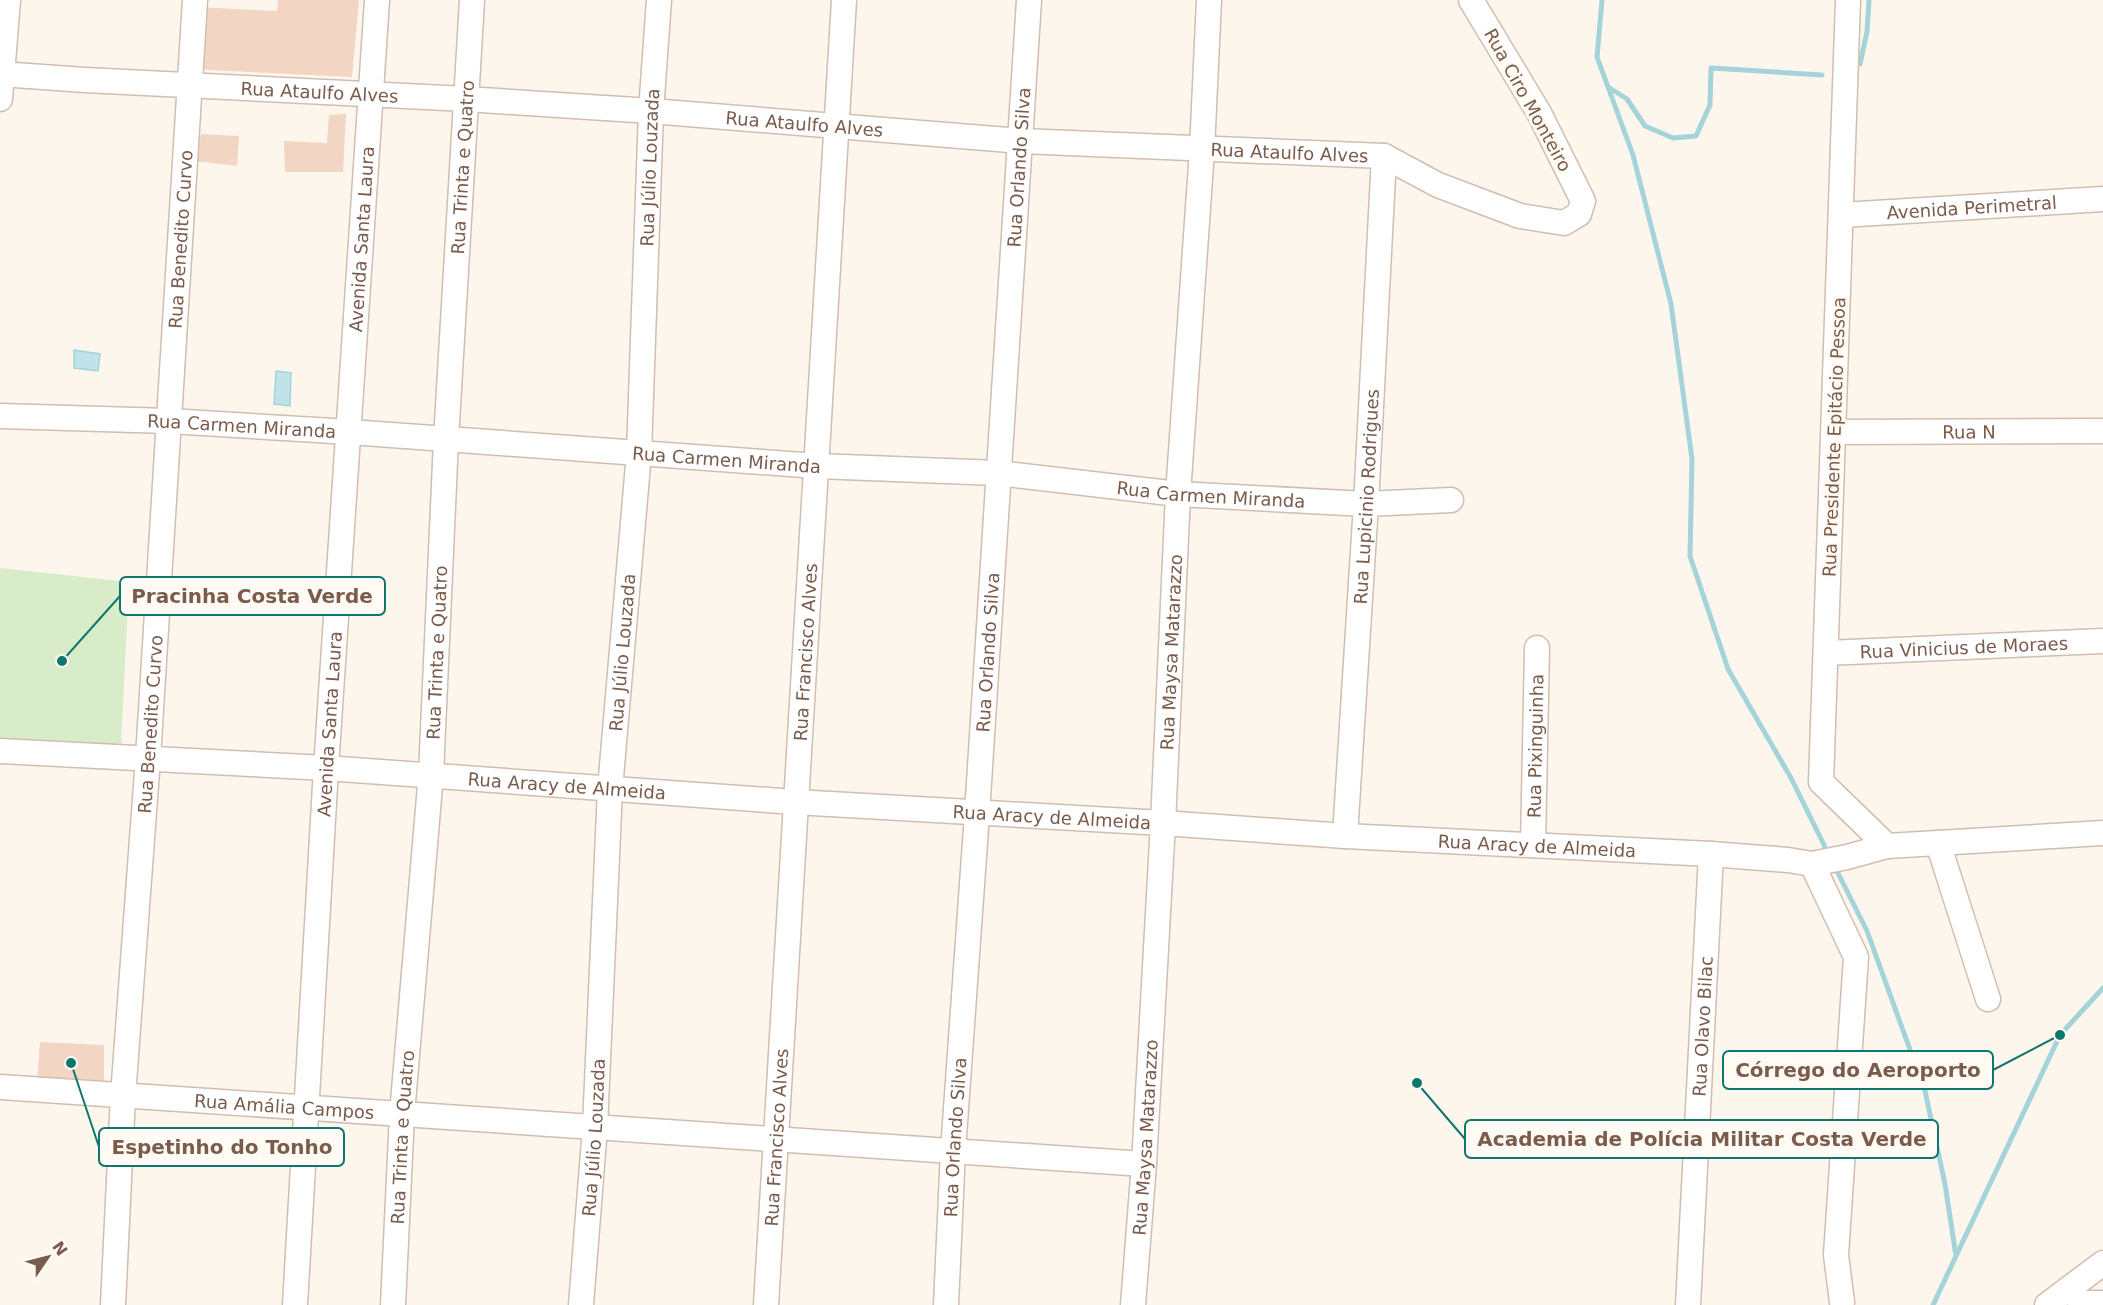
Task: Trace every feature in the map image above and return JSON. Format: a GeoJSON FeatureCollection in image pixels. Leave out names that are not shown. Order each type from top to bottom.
{"type":"FeatureCollection","features":[{"type":"Feature","properties":{"kind":"street"},"geometry":{"type":"LineString","coordinates":[[0,99],[8,0]]}},
{"type":"Feature","properties":{"kind":"street","name":"Rua Benedito Curvo"},"geometry":{"type":"LineString","coordinates":[[113,1305],[123,1096],[148,758],[195,0]]}},
{"type":"Feature","properties":{"kind":"street","name":"Avenida Santa Laura"},"geometry":{"type":"LineString","coordinates":[[295,1305],[326,768],[377,0]]}},
{"type":"Feature","properties":{"kind":"street","name":"Rua Trinta e Quatro"},"geometry":{"type":"LineString","coordinates":[[393,1305],[402,1114],[431,774],[446,440],[472,0]]}},
{"type":"Feature","properties":{"kind":"street","name":"Rua Júlio Louzada"},"geometry":{"type":"LineString","coordinates":[[581,1305],[595,1127],[610,789],[639,453],[651,111],[659,0]]}},
{"type":"Feature","properties":{"kind":"street","name":"Rua Francisco Alves"},"geometry":{"type":"LineString","coordinates":[[766,1305],[774,1139],[844,0]]}},
{"type":"Feature","properties":{"kind":"street","name":"Rua Orlando Silva"},"geometry":{"type":"LineString","coordinates":[[946,1305],[953,1151],[1022,141],[1029,0]]}},
{"type":"Feature","properties":{"kind":"street","name":"Rua Maysa Matarazzo"},"geometry":{"type":"LineString","coordinates":[[1133,1305],[1144,1164],[1178,494],[1202,150],[1209,0]]}},
{"type":"Feature","properties":{"kind":"street","name":"Rua Ciro Monteiro"},"geometry":{"type":"LineString","coordinates":[[1471,0],[1539,113],[1583,201]]}},
{"type":"Feature","properties":{"kind":"street","name":"Rua Presidente Epitácio Pessoa"},"geometry":{"type":"LineString","coordinates":[[1848,0],[1821,782],[1887,846]]}},
{"type":"Feature","properties":{"kind":"street","name":"Rua Ataulfo Alves"},"geometry":{"type":"LineString","coordinates":[[1,74],[372,93],[651,111],[1022,141],[1384,156],[1438,185],[1520,216],[1564,223],[1579,214],[1583,201]]}},
{"type":"Feature","properties":{"kind":"street","name":"Rua Lupicinio Rodrigues"},"geometry":{"type":"LineString","coordinates":[[1345,836],[1366,504],[1384,156]]}},
{"type":"Feature","properties":{"kind":"street","name":"Avenida Perimetral"},"geometry":{"type":"LineString","coordinates":[[1842,215],[2103,199]]}},
{"type":"Feature","properties":{"kind":"street","name":"Rua Carmen Miranda"},"geometry":{"type":"LineString","coordinates":[[0,416],[169,421],[817,466],[998,473],[1178,494],[1366,504],[1451,500]]}},
{"type":"Feature","properties":{"kind":"street","name":"Rua N"},"geometry":{"type":"LineString","coordinates":[[1834,432],[2103,431]]}},
{"type":"Feature","properties":{"kind":"street","name":"Rua Vinicius de Moraes"},"geometry":{"type":"LineString","coordinates":[[1826,653],[2103,641]]}},
{"type":"Feature","properties":{"kind":"street","name":"Rua Pixinguinha"},"geometry":{"type":"LineString","coordinates":[[1533,845],[1537,648]]}},
{"type":"Feature","properties":{"kind":"street","name":"Rua Aracy de Almeida"},"geometry":{"type":"LineString","coordinates":[[0,751],[431,774],[610,789],[977,814],[1788,860],[1829,861],[1887,846],[2103,832]]}},
{"type":"Feature","properties":{"kind":"street"},"geometry":{"type":"LineString","coordinates":[[1938,843],[1988,999]]}},
{"type":"Feature","properties":{"kind":"street","name":"Rua Olavo Bilac"},"geometry":{"type":"LineString","coordinates":[[1688,1305],[1711,854]]}},
{"type":"Feature","properties":{"kind":"street"},"geometry":{"type":"LineString","coordinates":[[1829,861],[1856,957],[1836,1256],[1842,1302]]}},
{"type":"Feature","properties":{"kind":"street","name":"Rua Amália Campos"},"geometry":{"type":"LineString","coordinates":[[0,1088],[1144,1164]]}},
{"type":"Feature","properties":{"kind":"street"},"geometry":{"type":"LineString","coordinates":[[2047,1305],[2086,1298],[2103,1263]]}},
{"type":"Feature","properties":{"kind":"green space"},"geometry":{"type":"Polygon","coordinates":[[[0,568],[129,582],[121,746],[0,740],[0,568]]]}},
{"type":"Feature","properties":{"kind":"water"},"geometry":{"type":"Polygon","coordinates":[[[74,350],[100,354],[98,371],[74,368],[74,350]]]}},
{"type":"Feature","properties":{"kind":"water"},"geometry":{"type":"Polygon","coordinates":[[[276,371],[291,373],[290,406],[274,404],[276,371]]]}},
{"type":"Feature","properties":{"kind":"building"},"geometry":{"type":"Polygon","coordinates":[[[278,0],[359,0],[352,77],[190,69],[194,7],[277,11],[278,0]]]}},
{"type":"Feature","properties":{"kind":"building"},"geometry":{"type":"Polygon","coordinates":[[[346,114],[343,172],[285,172],[284,141],[327,143],[329,115],[346,114]]]}},
{"type":"Feature","properties":{"kind":"building"},"geometry":{"type":"Polygon","coordinates":[[[201,134],[239,136],[237,166],[195,161],[201,134]]]}},
{"type":"Feature","properties":{"kind":"building"},"geometry":{"type":"Polygon","coordinates":[[[40,1042],[104,1045],[104,1081],[37,1081],[40,1042]]]}},
{"type":"Feature","properties":{"kind":"waterway"},"geometry":{"type":"LineString","coordinates":[[1602,0],[1597,57],[1633,155],[1671,304],[1692,459],[1690,556],[1728,669],[1791,778],[1828,853]]}},
{"type":"Feature","properties":{"kind":"waterway"},"geometry":{"type":"LineString","coordinates":[[1860,64],[1867,32],[1869,0]]}},
{"type":"Feature","properties":{"kind":"waterway"},"geometry":{"type":"LineString","coordinates":[[1608,87],[1627,99],[1645,126],[1673,138],[1696,136],[1710,105],[1711,68],[1822,75]]}},
{"type":"Feature","properties":{"kind":"waterway"},"geometry":{"type":"LineString","coordinates":[[1835,867],[1867,931],[1925,1091],[1945,1184],[1956,1256]]}},
{"type":"Feature","properties":{"kind":"waterway"},"geometry":{"type":"LineString","coordinates":[[1933,1305],[2060,1035],[2103,988]]}},
{"type":"Feature","properties":{"kind":"place","name":"Pracinha Costa Verde"},"geometry":{"type":"Point","coordinates":[62,661]}},
{"type":"Feature","properties":{"kind":"place","name":"Córrego do Aeroporto"},"geometry":{"type":"Point","coordinates":[2060,1035]}},
{"type":"Feature","properties":{"kind":"place","name":"Espetinho do Tonho"},"geometry":{"type":"Point","coordinates":[71,1063]}},
{"type":"Feature","properties":{"kind":"place","name":"Academia de Polícia Militar Costa Verde"},"geometry":{"type":"Point","coordinates":[1417,1083]}}]}
